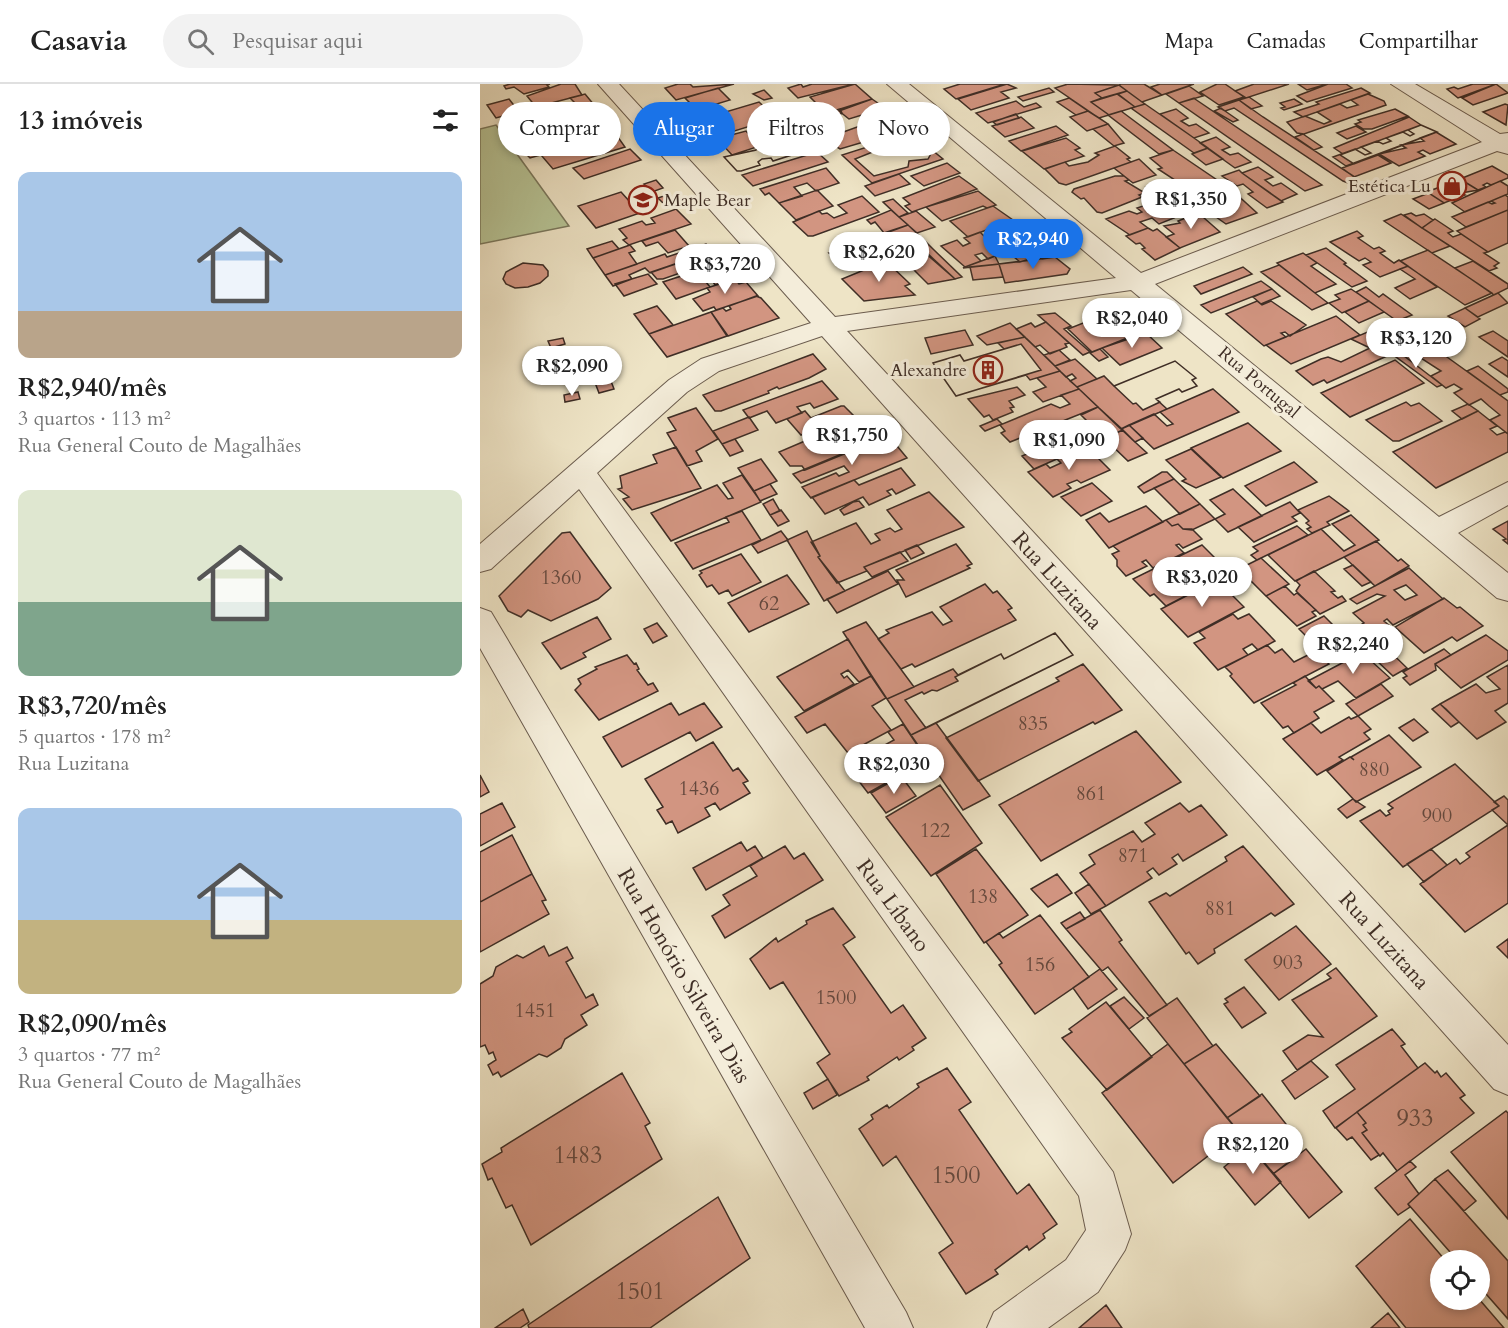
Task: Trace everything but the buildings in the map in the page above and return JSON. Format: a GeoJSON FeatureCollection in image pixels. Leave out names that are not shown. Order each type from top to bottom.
{"type":"FeatureCollection","features":[{"type":"Feature","properties":{"kind":"street","name":"Rua Luzitana"},"geometry":{"type":"LineString","coordinates":[[608,84],[1508,1076]]}},
{"type":"Feature","properties":{"kind":"street","name":"Rua Portugal"},"geometry":{"type":"LineString","coordinates":[[897,84],[1139,282],[1508,590]]}},
{"type":"Feature","properties":{"kind":"street"},"geometry":{"type":"LineString","coordinates":[[1401,84],[1505,143]]}},
{"type":"Feature","properties":{"kind":"street"},"geometry":{"type":"LineString","coordinates":[[480,561],[678,386],[710,365],[828,326],[1139,282],[1505,143]]}},
{"type":"Feature","properties":{"kind":"street","name":"Rua Líbano"},"geometry":{"type":"LineString","coordinates":[[582,471],[1098,1187],[1109,1234],[1082,1276],[1010,1328]]}},
{"type":"Feature","properties":{"kind":"street"},"geometry":{"type":"LineString","coordinates":[[1438,531],[1508,492]]}},
{"type":"Feature","properties":{"kind":"street","name":"Rua Honório Silveira Dias"},"geometry":{"type":"LineString","coordinates":[[480,622],[890,1328]]}},
{"type":"Feature","properties":{"kind":"green space"},"geometry":{"type":"Polygon","coordinates":[[[496,125],[498,128],[498,156],[518,156],[569,226],[480,244],[480,129],[496,125]]]}},
{"type":"Feature","properties":{"kind":"place","name":"Estética Lu"},"geometry":{"type":"Point","coordinates":[1452,186]}},
{"type":"Feature","properties":{"kind":"place","name":"Maple Bear"},"geometry":{"type":"Point","coordinates":[643,200]}},
{"type":"Feature","properties":{"kind":"place","name":"Alexandre"},"geometry":{"type":"Point","coordinates":[988,370]}}]}
